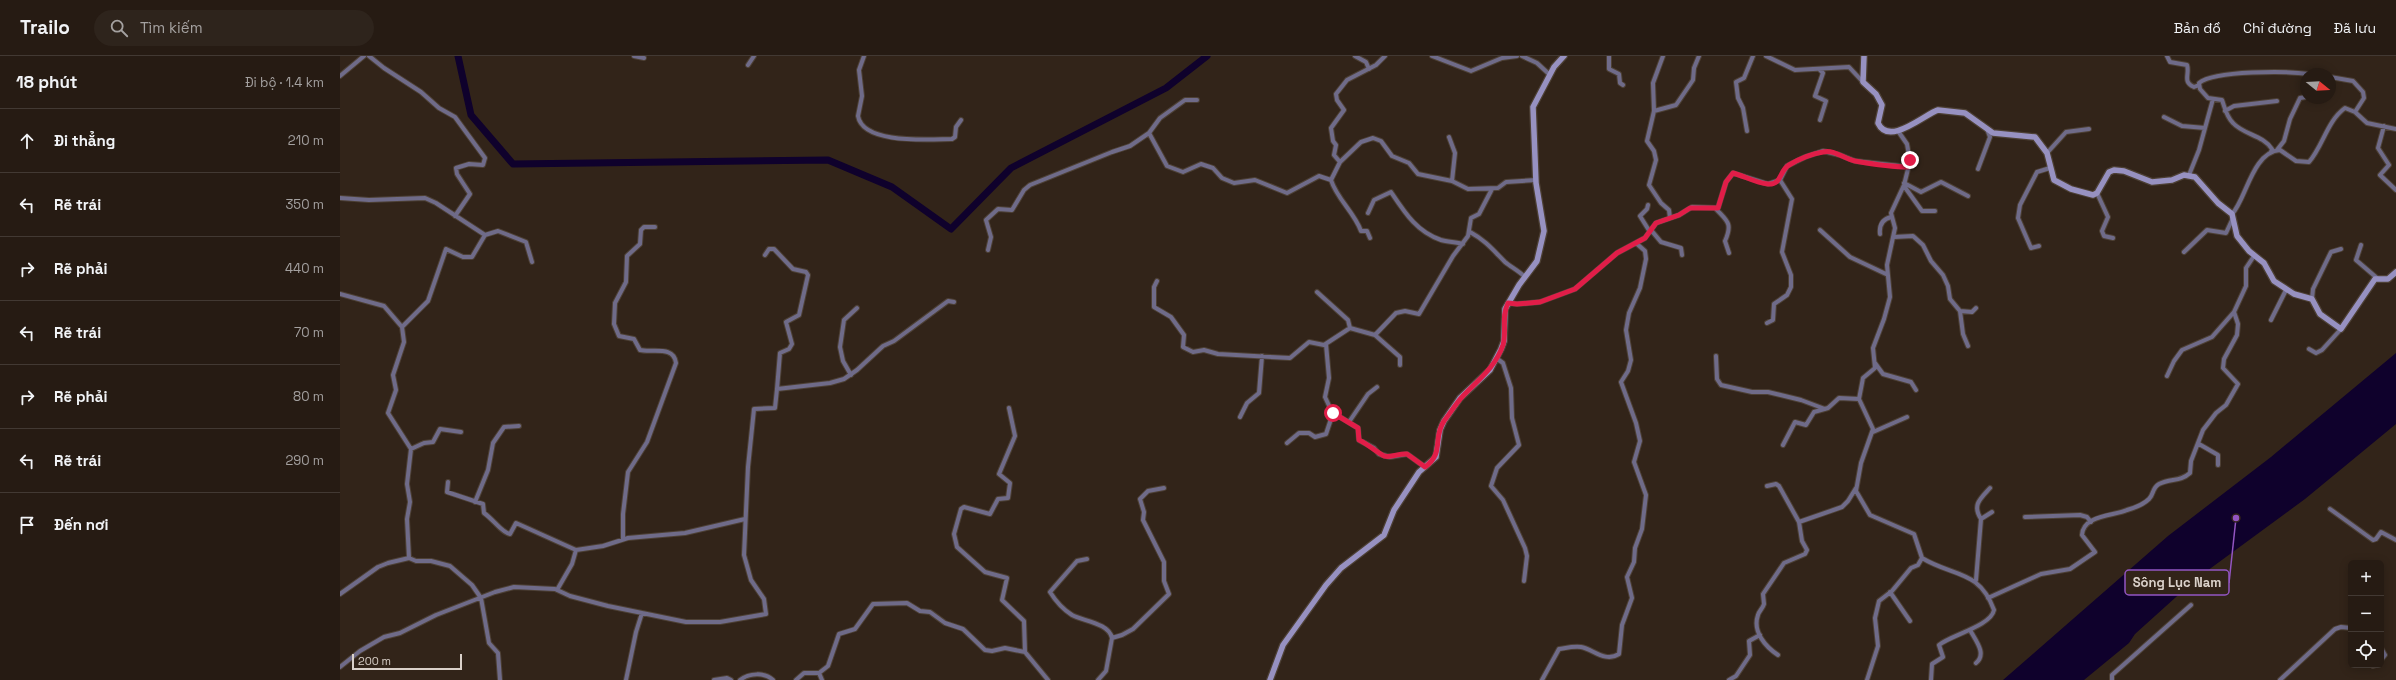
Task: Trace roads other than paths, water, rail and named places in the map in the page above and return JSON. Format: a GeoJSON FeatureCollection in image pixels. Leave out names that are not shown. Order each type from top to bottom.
{"type":"FeatureCollection","features":[{"type":"Feature","properties":{"kind":"street"},"geometry":{"type":"LineString","coordinates":[[340,76],[364,56]]}},
{"type":"Feature","properties":{"kind":"street"},"geometry":{"type":"LineString","coordinates":[[369,56],[384,68],[421,92],[439,108],[455,117],[485,158],[483,166],[469,164],[456,168],[456,174],[470,194],[455,216]]}},
{"type":"Feature","properties":{"kind":"street"},"geometry":{"type":"LineString","coordinates":[[634,56],[644,58]]}},
{"type":"Feature","properties":{"kind":"street"},"geometry":{"type":"LineString","coordinates":[[748,65],[754,56]]}},
{"type":"Feature","properties":{"kind":"street"},"geometry":{"type":"LineString","coordinates":[[864,56],[859,70],[862,96],[858,116],[865,127],[891,138],[952,139],[955,137],[956,127],[961,120]]}},
{"type":"Feature","properties":{"kind":"street"},"geometry":{"type":"LineString","coordinates":[[1355,56],[1366,62],[1369,69]]}},
{"type":"Feature","properties":{"kind":"street"},"geometry":{"type":"LineString","coordinates":[[1340,162],[1334,154],[1336,145],[1331,128],[1344,110],[1337,100],[1336,94],[1347,80],[1369,69],[1385,56]]}},
{"type":"Feature","properties":{"kind":"street"},"geometry":{"type":"LineString","coordinates":[[1432,56],[1471,71],[1502,58],[1517,56]]}},
{"type":"Feature","properties":{"kind":"street"},"geometry":{"type":"LineString","coordinates":[[1522,56],[1537,63],[1550,75]]}},
{"type":"Feature","properties":{"kind":"street"},"geometry":{"type":"LineString","coordinates":[[1270,680],[1280,650],[1313,603],[1341,568],[1384,534],[1394,510],[1419,472],[1436,457],[1440,430],[1444,421],[1455,408],[1460,398],[1490,370],[1503,345],[1504,313],[1508,303],[1538,259],[1544,231],[1536,180],[1533,110],[1550,75],[1564,56]]}},
{"type":"Feature","properties":{"kind":"street"},"geometry":{"type":"LineString","coordinates":[[1609,56],[1609,69],[1619,74],[1620,83],[1623,85]]}},
{"type":"Feature","properties":{"kind":"street"},"geometry":{"type":"LineString","coordinates":[[1663,56],[1653,83],[1654,111],[1647,143],[1654,151],[1656,160],[1649,185],[1661,203],[1669,210],[1670,218]]}},
{"type":"Feature","properties":{"kind":"street"},"geometry":{"type":"LineString","coordinates":[[1654,111],[1676,106],[1692,80],[1694,68],[1699,56]]}},
{"type":"Feature","properties":{"kind":"street"},"geometry":{"type":"LineString","coordinates":[[1747,132],[1743,108],[1738,98],[1736,82],[1744,78],[1752,56]]}},
{"type":"Feature","properties":{"kind":"street"},"geometry":{"type":"LineString","coordinates":[[1766,56],[1795,70],[1820,70],[1849,67],[1876,94],[1882,105],[1879,125],[1886,129],[1898,131],[1920,122],[1938,110],[1965,114],[1993,133],[2033,136],[2047,153],[2053,178],[2058,183],[2093,195],[2097,193],[2104,179],[2114,170],[2121,170],[2155,182],[2189,175],[2199,181],[2232,216],[2237,236],[2254,256],[2264,263],[2274,281],[2286,290],[2312,299]]}},
{"type":"Feature","properties":{"kind":"street"},"geometry":{"type":"LineString","coordinates":[[1864,56],[1864,82]]}},
{"type":"Feature","properties":{"kind":"street"},"geometry":{"type":"LineString","coordinates":[[2167,56],[2170,62],[2187,65],[2188,84],[2194,88],[2204,80],[2225,75],[2268,72],[2300,74]]}},
{"type":"Feature","properties":{"kind":"street"},"geometry":{"type":"LineString","coordinates":[[1820,70],[1823,73],[1815,96],[1826,101],[1820,120]]}},
{"type":"Feature","properties":{"kind":"street"},"geometry":{"type":"LineString","coordinates":[[2336,78],[2353,81],[2363,92],[2364,98],[2356,112]]}},
{"type":"Feature","properties":{"kind":"street"},"geometry":{"type":"LineString","coordinates":[[2199,85],[2206,96],[2213,99],[2222,100],[2225,111],[2234,124],[2266,142],[2272,149],[2271,152]]}},
{"type":"Feature","properties":{"kind":"street"},"geometry":{"type":"LineString","coordinates":[[2184,252],[2207,230],[2226,233],[2248,180],[2271,152],[2277,150],[2284,141],[2290,119],[2300,98]]}},
{"type":"Feature","properties":{"kind":"street"},"geometry":{"type":"LineString","coordinates":[[2189,175],[2213,99]]}},
{"type":"Feature","properties":{"kind":"street"},"geometry":{"type":"LineString","coordinates":[[988,250],[992,237],[986,220],[998,209],[1012,210],[1027,186],[1112,152],[1123,150],[1149,133],[1160,118],[1185,100],[1198,100]]}},
{"type":"Feature","properties":{"kind":"street"},"geometry":{"type":"LineString","coordinates":[[2225,111],[2234,106],[2277,101]]}},
{"type":"Feature","properties":{"kind":"street"},"geometry":{"type":"LineString","coordinates":[[2277,150],[2299,162],[2309,162],[2342,110],[2347,108],[2356,112],[2367,123],[2396,129]]}},
{"type":"Feature","properties":{"kind":"street"},"geometry":{"type":"LineString","coordinates":[[2164,116],[2186,127],[2205,128]]}},
{"type":"Feature","properties":{"kind":"street"},"geometry":{"type":"LineString","coordinates":[[2384,126],[2378,148],[2389,164],[2380,175],[2396,190]]}},
{"type":"Feature","properties":{"kind":"street"},"geometry":{"type":"LineString","coordinates":[[1978,169],[1990,138],[1986,129]]}},
{"type":"Feature","properties":{"kind":"street"},"geometry":{"type":"LineString","coordinates":[[2047,153],[2066,132],[2089,129]]}},
{"type":"Feature","properties":{"kind":"street"},"geometry":{"type":"LineString","coordinates":[[1880,234],[1881,224],[1884,220],[1891,217],[1909,167],[1909,149],[1898,131]]}},
{"type":"Feature","properties":{"kind":"street"},"geometry":{"type":"LineString","coordinates":[[1149,133],[1167,166],[1183,172],[1201,164],[1213,168],[1222,178],[1234,183],[1255,180],[1287,193],[1319,176],[1331,180],[1342,200],[1355,216],[1361,231],[1367,232],[1370,238]]}},
{"type":"Feature","properties":{"kind":"street"},"geometry":{"type":"LineString","coordinates":[[1449,137],[1455,153],[1452,181]]}},
{"type":"Feature","properties":{"kind":"street"},"geometry":{"type":"LineString","coordinates":[[1331,180],[1340,162],[1361,142],[1377,138],[1383,142],[1392,157],[1408,162],[1418,174],[1452,181],[1468,189],[1498,188],[1506,182],[1536,180]]}},
{"type":"Feature","properties":{"kind":"street"},"geometry":{"type":"LineString","coordinates":[[1716,209],[1719,207],[1726,182],[1733,173],[1768,184],[1780,180],[1787,166],[1805,157],[1823,151],[1840,155],[1855,161],[1909,167]]}},
{"type":"Feature","properties":{"kind":"street"},"geometry":{"type":"LineString","coordinates":[[2039,246],[2031,248],[2019,221],[2019,210],[2037,172],[2050,168]]}},
{"type":"Feature","properties":{"kind":"street"},"geometry":{"type":"LineString","coordinates":[[1767,323],[1773,320],[1774,304],[1787,295],[1791,282],[1782,252],[1792,199],[1780,180]]}},
{"type":"Feature","properties":{"kind":"street"},"geometry":{"type":"LineString","coordinates":[[1904,184],[1921,192],[1941,182],[1968,196]]}},
{"type":"Feature","properties":{"kind":"street"},"geometry":{"type":"LineString","coordinates":[[1904,184],[1922,211],[1935,211]]}},
{"type":"Feature","properties":{"kind":"street"},"geometry":{"type":"LineString","coordinates":[[1375,335],[1396,313],[1405,311],[1419,314],[1470,232],[1471,218],[1480,214],[1492,188]]}},
{"type":"Feature","properties":{"kind":"street"},"geometry":{"type":"LineString","coordinates":[[1368,213],[1375,199],[1391,192],[1402,209],[1421,230],[1440,240],[1463,244]]}},
{"type":"Feature","properties":{"kind":"street"},"geometry":{"type":"LineString","coordinates":[[2097,193],[2108,217],[2102,230],[2104,236],[2114,238]]}},
{"type":"Feature","properties":{"kind":"street"},"geometry":{"type":"LineString","coordinates":[[340,198],[370,200],[425,198],[484,235]]}},
{"type":"Feature","properties":{"kind":"street"},"geometry":{"type":"LineString","coordinates":[[1648,205],[1647,209],[1640,216],[1650,231],[1661,242],[1681,248],[1682,255]]}},
{"type":"Feature","properties":{"kind":"street"},"geometry":{"type":"LineString","coordinates":[[1508,303],[1517,304],[1540,302],[1575,289],[1617,253],[1636,243],[1650,231],[1656,223],[1692,207],[1716,209],[1727,221],[1730,232],[1725,242],[1729,253]]}},
{"type":"Feature","properties":{"kind":"street"},"geometry":{"type":"LineString","coordinates":[[1799,522],[1842,507],[1848,501],[1856,488],[1861,463],[1872,432],[1872,423],[1860,405],[1859,399],[1863,378],[1874,370],[1875,363],[1873,348],[1884,319],[1890,297],[1886,274],[1896,228],[1891,217]]}},
{"type":"Feature","properties":{"kind":"street"},"geometry":{"type":"LineString","coordinates":[[623,539],[623,514],[628,472],[647,442],[676,363],[675,356],[669,352],[640,350],[636,340],[619,336],[614,324],[615,303],[626,282],[627,256],[640,244],[641,230],[644,228],[655,227]]}},
{"type":"Feature","properties":{"kind":"street"},"geometry":{"type":"LineString","coordinates":[[1820,230],[1850,257],[1886,274]]}},
{"type":"Feature","properties":{"kind":"street"},"geometry":{"type":"LineString","coordinates":[[402,327],[428,301],[446,249],[463,257],[472,257],[484,235],[498,231],[526,242],[532,262]]}},
{"type":"Feature","properties":{"kind":"street"},"geometry":{"type":"LineString","coordinates":[[1470,232],[1488,243],[1505,261],[1516,267],[1525,277]]}},
{"type":"Feature","properties":{"kind":"street"},"geometry":{"type":"LineString","coordinates":[[1894,237],[1913,236],[1923,245],[1931,261],[1943,275],[1948,286],[1950,299],[1960,311],[1963,334],[1968,346]]}},
{"type":"Feature","properties":{"kind":"street"},"geometry":{"type":"LineString","coordinates":[[1542,680],[1559,649],[1580,647],[1592,653],[1610,657],[1619,654],[1622,625],[1631,605],[1631,595],[1626,577],[1634,562],[1635,548],[1642,529],[1646,495],[1634,462],[1640,441],[1638,431],[1621,382],[1628,371],[1630,360],[1626,330],[1630,313],[1640,288],[1646,259],[1645,251],[1636,243]]}},
{"type":"Feature","properties":{"kind":"street"},"geometry":{"type":"LineString","coordinates":[[2361,246],[2356,260],[2377,278],[2388,279],[2396,272]]}},
{"type":"Feature","properties":{"kind":"street"},"geometry":{"type":"LineString","coordinates":[[340,666],[378,640],[481,598],[514,587],[557,590],[576,598],[642,613],[694,622],[742,619],[766,614],[764,599],[751,580],[744,555],[745,520],[753,412],[754,409],[775,408],[780,353],[789,349],[792,344],[786,322],[799,315],[808,276],[806,272],[793,269],[774,249],[769,249],[765,255]]}},
{"type":"Feature","properties":{"kind":"street"},"geometry":{"type":"LineString","coordinates":[[2341,329],[2320,314],[2312,299],[2313,290],[2331,252],[2342,249]]}},
{"type":"Feature","properties":{"kind":"street"},"geometry":{"type":"LineString","coordinates":[[2167,376],[2174,361],[2182,350],[2212,337],[2234,312],[2246,286],[2246,268],[2254,256]]}},
{"type":"Feature","properties":{"kind":"street"},"geometry":{"type":"LineString","coordinates":[[2308,349],[2316,353],[2322,350],[2341,329],[2377,278]]}},
{"type":"Feature","properties":{"kind":"street"},"geometry":{"type":"LineString","coordinates":[[1157,281],[1154,287],[1154,307],[1169,315],[1177,324],[1184,335],[1185,348],[1193,352],[1204,350],[1218,354],[1290,358],[1311,341],[1320,345],[1326,344],[1350,328],[1375,335],[1400,357],[1400,365]]}},
{"type":"Feature","properties":{"kind":"street"},"geometry":{"type":"LineString","coordinates":[[2271,320],[2286,290]]}},
{"type":"Feature","properties":{"kind":"street"},"geometry":{"type":"LineString","coordinates":[[1317,292],[1348,320],[1350,328]]}},
{"type":"Feature","properties":{"kind":"street"},"geometry":{"type":"LineString","coordinates":[[340,294],[384,306],[402,327],[404,342],[393,375],[396,390],[388,413],[411,449],[407,484],[410,502],[407,519],[409,558]]}},
{"type":"Feature","properties":{"kind":"street"},"geometry":{"type":"LineString","coordinates":[[776,388],[840,381],[851,375],[883,346],[894,340],[948,301],[954,302]]}},
{"type":"Feature","properties":{"kind":"street"},"geometry":{"type":"LineString","coordinates":[[851,375],[843,361],[840,347],[844,320],[857,308]]}},
{"type":"Feature","properties":{"kind":"street"},"geometry":{"type":"LineString","coordinates":[[1960,311],[1972,312],[1976,308]]}},
{"type":"Feature","properties":{"kind":"street"},"geometry":{"type":"LineString","coordinates":[[1988,598],[2041,574],[2070,569],[2093,554],[2094,549],[2082,533],[2091,522],[2142,504],[2150,498],[2153,490],[2159,484],[2183,479],[2190,473],[2191,460],[2199,444],[2203,430],[2216,412],[2226,404],[2238,384],[2223,368],[2224,359],[2237,335],[2238,324],[2234,312]]}},
{"type":"Feature","properties":{"kind":"street"},"geometry":{"type":"LineString","coordinates":[[1326,344],[1329,378],[1324,395],[1333,413],[1350,422],[1359,429],[1359,440],[1372,446],[1379,454],[1393,456],[1407,454],[1425,467]]}},
{"type":"Feature","properties":{"kind":"street"},"geometry":{"type":"LineString","coordinates":[[1240,417],[1247,403],[1259,393],[1262,356]]}},
{"type":"Feature","properties":{"kind":"street"},"geometry":{"type":"LineString","coordinates":[[1716,356],[1717,379],[1721,385],[1752,392],[1768,392],[1801,400],[1825,410]]}},
{"type":"Feature","properties":{"kind":"street"},"geometry":{"type":"LineString","coordinates":[[1496,358],[1504,363],[1511,388],[1512,418],[1519,443],[1516,450],[1497,468],[1491,486],[1503,500],[1525,548],[1527,556],[1524,581]]}},
{"type":"Feature","properties":{"kind":"street"},"geometry":{"type":"LineString","coordinates":[[1875,363],[1883,374],[1911,382],[1916,390]]}},
{"type":"Feature","properties":{"kind":"street"},"geometry":{"type":"LineString","coordinates":[[1350,422],[1368,394],[1377,387]]}},
{"type":"Feature","properties":{"kind":"street"},"geometry":{"type":"LineString","coordinates":[[1783,445],[1795,422],[1806,425],[1814,412],[1825,410],[1839,398],[1859,399]]}},
{"type":"Feature","properties":{"kind":"street"},"geometry":{"type":"LineString","coordinates":[[1009,408],[1015,436],[1003,461],[1000,474],[1010,483],[1008,498],[998,499],[990,514],[964,508],[962,509],[954,537],[957,547],[979,568],[987,573],[1007,578],[1002,600],[1024,621],[1025,652],[1048,680]]}},
{"type":"Feature","properties":{"kind":"street"},"geometry":{"type":"LineString","coordinates":[[1287,443],[1299,433],[1310,433],[1315,437],[1326,434],[1333,413]]}},
{"type":"Feature","properties":{"kind":"street"},"geometry":{"type":"LineString","coordinates":[[1872,432],[1907,417]]}},
{"type":"Feature","properties":{"kind":"street"},"geometry":{"type":"LineString","coordinates":[[475,502],[488,470],[493,443],[504,426],[519,426]]}},
{"type":"Feature","properties":{"kind":"street"},"geometry":{"type":"LineString","coordinates":[[411,449],[424,443],[433,442],[440,429],[461,432]]}},
{"type":"Feature","properties":{"kind":"street"},"geometry":{"type":"LineString","coordinates":[[2199,444],[2218,455],[2218,465]]}},
{"type":"Feature","properties":{"kind":"street"},"geometry":{"type":"LineString","coordinates":[[448,482],[447,492],[484,504],[484,513],[494,520],[500,529],[506,533],[510,534],[516,523],[576,550],[603,546],[623,539],[685,533],[745,520]]}},
{"type":"Feature","properties":{"kind":"street"},"geometry":{"type":"LineString","coordinates":[[1767,486],[1777,485],[1799,522],[1807,553],[1782,564],[1763,593],[1764,604],[1757,618],[1760,635],[1765,645],[1778,655]]}},
{"type":"Feature","properties":{"kind":"street"},"geometry":{"type":"LineString","coordinates":[[1112,638],[1133,629],[1169,594],[1164,581],[1164,565],[1143,519],[1144,512],[1140,500],[1146,492],[1164,488]]}},
{"type":"Feature","properties":{"kind":"street"},"geometry":{"type":"LineString","coordinates":[[1856,488],[1870,515],[1914,534],[1922,558],[1918,565],[1911,568],[1890,592],[1881,597],[1877,606],[1875,618],[1878,646],[1867,680]]}},
{"type":"Feature","properties":{"kind":"street"},"geometry":{"type":"LineString","coordinates":[[1976,580],[1982,519],[1976,509],[1977,503],[1990,488]]}},
{"type":"Feature","properties":{"kind":"street"},"geometry":{"type":"LineString","coordinates":[[2330,510],[2373,540],[2381,532],[2396,540]]}},
{"type":"Feature","properties":{"kind":"street"},"geometry":{"type":"LineString","coordinates":[[1982,519],[1992,512]]}},
{"type":"Feature","properties":{"kind":"street"},"geometry":{"type":"LineString","coordinates":[[2025,517],[2080,515],[2087,517],[2091,522]]}},
{"type":"Feature","properties":{"kind":"street"},"geometry":{"type":"LineString","coordinates":[[557,590],[572,564],[576,550]]}},
{"type":"Feature","properties":{"kind":"street"},"geometry":{"type":"LineString","coordinates":[[340,594],[378,567],[409,558],[416,561],[431,561],[450,566],[472,585],[481,598],[490,643],[498,653],[500,680]]}},
{"type":"Feature","properties":{"kind":"street"},"geometry":{"type":"LineString","coordinates":[[1922,558],[1976,580],[1994,610],[1992,615],[1970,630],[1939,645],[1943,657],[1932,664],[1931,680]]}},
{"type":"Feature","properties":{"kind":"street"},"geometry":{"type":"LineString","coordinates":[[1087,559],[1077,561],[1050,592],[1064,609],[1110,633],[1112,638],[1106,671],[1098,680]]}},
{"type":"Feature","properties":{"kind":"street"},"geometry":{"type":"LineString","coordinates":[[1890,592],[1910,621]]}},
{"type":"Feature","properties":{"kind":"street"},"geometry":{"type":"LineString","coordinates":[[796,680],[806,672],[819,672],[830,664],[839,634],[855,629],[873,604],[907,603],[920,611],[930,612],[945,623],[963,629],[985,650],[992,651],[1006,648],[1025,652]]}},
{"type":"Feature","properties":{"kind":"street"},"geometry":{"type":"LineString","coordinates":[[2112,680],[2112,675],[2128,659],[2191,606]]}},
{"type":"Feature","properties":{"kind":"street"},"geometry":{"type":"LineString","coordinates":[[626,680],[636,632],[642,613]]}},
{"type":"Feature","properties":{"kind":"street"},"geometry":{"type":"LineString","coordinates":[[2280,680],[2335,629],[2341,627],[2348,628]]}},
{"type":"Feature","properties":{"kind":"street"},"geometry":{"type":"LineString","coordinates":[[1970,630],[1982,654],[1976,663]]}},
{"type":"Feature","properties":{"kind":"street"},"geometry":{"type":"LineString","coordinates":[[1729,680],[1736,676],[1750,655],[1749,641],[1760,635]]}},
{"type":"Feature","properties":{"kind":"street"},"geometry":{"type":"LineString","coordinates":[[819,672],[822,680]]}},
{"type":"Feature","properties":{"kind":"street"},"geometry":{"type":"LineString","coordinates":[[740,680],[754,674],[769,677],[773,680]]}},
{"type":"Feature","properties":{"kind":"street"},"geometry":{"type":"LineString","coordinates":[[714,680],[727,678],[731,680]]}},
{"type":"Feature","properties":{"kind":"waterway"},"geometry":{"type":"LineString","coordinates":[[458,56],[471,115],[513,164],[828,160],[892,187],[951,229],[1011,168],[1166,88],[1207,56]]}},
{"type":"Feature","properties":{"kind":"place","name":"Sông Lục Nam"},"geometry":{"type":"Point","coordinates":[2236,518]}}]}
